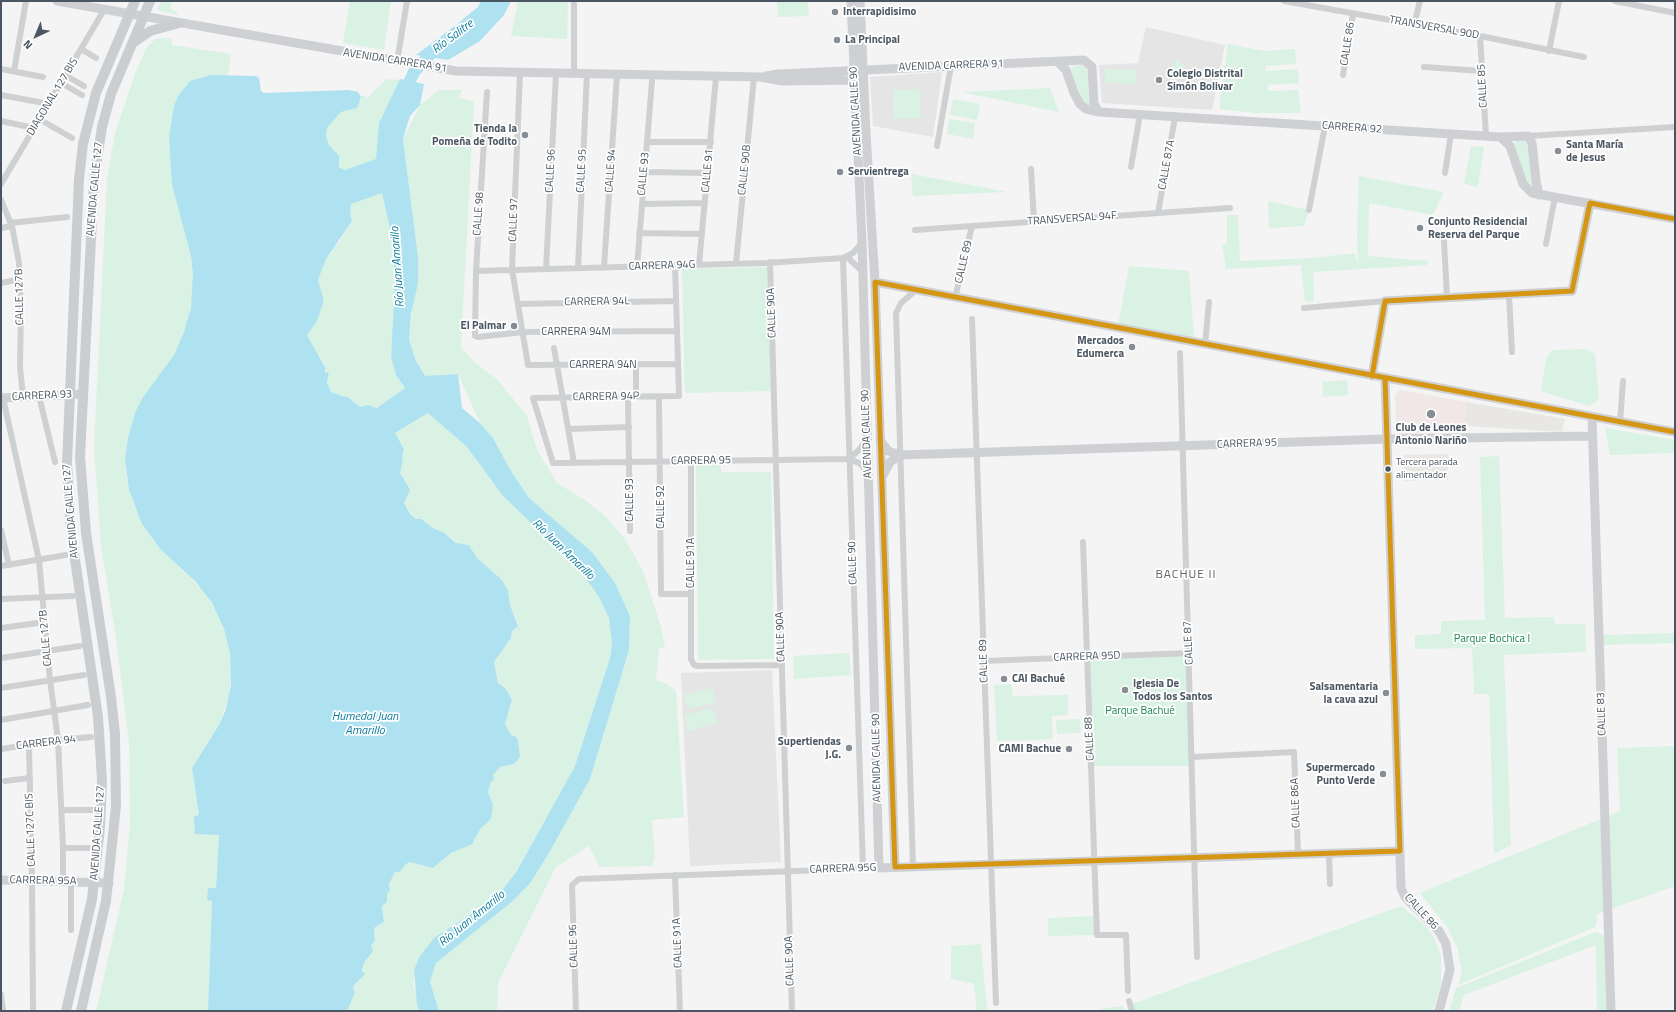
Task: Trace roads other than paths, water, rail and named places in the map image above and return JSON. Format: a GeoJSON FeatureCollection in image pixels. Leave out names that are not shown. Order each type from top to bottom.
{"type":"FeatureCollection","features":[{"type":"Feature","properties":{"kind":"main road","name":"AVENIDA CARRERA 91"},"geometry":{"type":"LineString","coordinates":[[57,1],[399,63],[456,71],[758,77],[778,74],[1084,60],[1091,64],[1094,104],[1098,112]]}},
{"type":"Feature","properties":{"kind":"main road","name":"AVENIDA CALLE 127"},"geometry":{"type":"LineString","coordinates":[[66,1011],[85,931],[94,882],[100,827],[101,758],[97,710],[69,512],[66,454],[79,179],[83,144],[96,93],[135,1]]}},
{"type":"Feature","properties":{"kind":"main road","name":"AVENIDA CALLE 127"},"geometry":{"type":"LineString","coordinates":[[81,1011],[109,883],[116,806],[114,734],[111,697],[83,508],[80,457],[97,154],[102,127],[112,94],[150,1]]}},
{"type":"Feature","properties":{"kind":"main road","name":"AVENIDA CALLE 90"},"geometry":{"type":"LineString","coordinates":[[851,1],[858,70]]}},
{"type":"Feature","properties":{"kind":"main road","name":"AVENIDA CALLE 90"},"geometry":{"type":"LineString","coordinates":[[860,1],[858,80],[875,282],[895,867]]}},
{"type":"Feature","properties":{"kind":"main road"},"geometry":{"type":"LineString","coordinates":[[132,44],[150,31],[179,23]]}},
{"type":"Feature","properties":{"kind":"main road","name":"CARRERA 92"},"geometry":{"type":"LineString","coordinates":[[1058,62],[1066,70],[1074,93],[1080,104],[1086,109],[1098,112],[1500,137],[1528,136]]}},
{"type":"Feature","properties":{"kind":"main road","name":"AVENIDA CARRERA 91"},"geometry":{"type":"LineString","coordinates":[[758,77],[782,81],[827,82],[858,80]]}},
{"type":"Feature","properties":{"kind":"main road","name":"AVENIDA CALLE 90"},"geometry":{"type":"LineString","coordinates":[[858,80],[855,101],[862,242],[875,663],[879,868]]}},
{"type":"Feature","properties":{"kind":"main road"},"geometry":{"type":"LineString","coordinates":[[827,82],[846,88],[855,101]]}},
{"type":"Feature","properties":{"kind":"main road"},"geometry":{"type":"LineString","coordinates":[[1528,136],[1532,143],[1539,195]]}},
{"type":"Feature","properties":{"kind":"main road"},"geometry":{"type":"LineString","coordinates":[[1500,137],[1510,146],[1525,188],[1528,191],[1539,195],[1675,219]]}},
{"type":"Feature","properties":{"kind":"main road"},"geometry":{"type":"LineString","coordinates":[[1372,376],[1385,301],[1572,291],[1590,204]]}},
{"type":"Feature","properties":{"kind":"main road"},"geometry":{"type":"LineString","coordinates":[[862,271],[875,282],[955,298],[1675,432]]}},
{"type":"Feature","properties":{"kind":"main road","name":"CALLE 86"},"geometry":{"type":"LineString","coordinates":[[1385,378],[1400,851],[1403,894],[1439,931],[1446,944],[1450,970],[1439,1011]]}},
{"type":"Feature","properties":{"kind":"main road","name":"CARRERA 93"},"geometry":{"type":"LineString","coordinates":[[2,398],[83,394]]}},
{"type":"Feature","properties":{"kind":"main road","name":"CALLE 83"},"geometry":{"type":"LineString","coordinates":[[1592,417],[1611,1011]]}},
{"type":"Feature","properties":{"kind":"main road","name":"CARRERA 95"},"geometry":{"type":"LineString","coordinates":[[900,455],[1387,440],[1593,436]]}},
{"type":"Feature","properties":{"kind":"main road"},"geometry":{"type":"LineString","coordinates":[[880,440],[888,451],[900,455]]}},
{"type":"Feature","properties":{"kind":"main road"},"geometry":{"type":"LineString","coordinates":[[882,479],[890,462],[900,455]]}},
{"type":"Feature","properties":{"kind":"main road","name":"CARRERA 95G"},"geometry":{"type":"LineString","coordinates":[[879,868],[1400,851]]}},
{"type":"Feature","properties":{"kind":"main road","name":"CARRERA 95A"},"geometry":{"type":"LineString","coordinates":[[1,880],[109,883]]}},
{"type":"Feature","properties":{"kind":"street"},"geometry":{"type":"LineString","coordinates":[[14,71],[26,1]]}},
{"type":"Feature","properties":{"kind":"street"},"geometry":{"type":"LineString","coordinates":[[399,63],[407,1]]}},
{"type":"Feature","properties":{"kind":"street"},"geometry":{"type":"LineString","coordinates":[[574,1],[574,74]]}},
{"type":"Feature","properties":{"kind":"street","name":"TRANSVERSAL 90D"},"geometry":{"type":"LineString","coordinates":[[1287,1],[1480,36],[1584,57]]}},
{"type":"Feature","properties":{"kind":"street"},"geometry":{"type":"LineString","coordinates":[[1414,25],[1420,1]]}},
{"type":"Feature","properties":{"kind":"street"},"geometry":{"type":"LineString","coordinates":[[1549,50],[1559,1]]}},
{"type":"Feature","properties":{"kind":"street"},"geometry":{"type":"LineString","coordinates":[[1615,1],[1675,13]]}},
{"type":"Feature","properties":{"kind":"street","name":"DIAGONAL 127 BIS"},"geometry":{"type":"LineString","coordinates":[[1,184],[104,10]]}},
{"type":"Feature","properties":{"kind":"street","name":"CALLE 86"},"geometry":{"type":"LineString","coordinates":[[1343,75],[1353,14]]}},
{"type":"Feature","properties":{"kind":"street","name":"CALLE 85"},"geometry":{"type":"LineString","coordinates":[[1480,36],[1486,136]]}},
{"type":"Feature","properties":{"kind":"street"},"geometry":{"type":"LineString","coordinates":[[81,48],[96,58]]}},
{"type":"Feature","properties":{"kind":"street"},"geometry":{"type":"LineString","coordinates":[[937,146],[951,66]]}},
{"type":"Feature","properties":{"kind":"street"},"geometry":{"type":"LineString","coordinates":[[1424,66],[1482,71]]}},
{"type":"Feature","properties":{"kind":"street"},"geometry":{"type":"LineString","coordinates":[[1,71],[14,71],[42,77]]}},
{"type":"Feature","properties":{"kind":"street","name":"CALLE 97"},"geometry":{"type":"LineString","coordinates":[[520,73],[512,269],[528,365]]}},
{"type":"Feature","properties":{"kind":"street","name":"CALLE 96"},"geometry":{"type":"LineString","coordinates":[[546,268],[556,74]]}},
{"type":"Feature","properties":{"kind":"street","name":"CALLE 95"},"geometry":{"type":"LineString","coordinates":[[578,268],[587,74]]}},
{"type":"Feature","properties":{"kind":"street"},"geometry":{"type":"LineString","coordinates":[[65,75],[84,86]]}},
{"type":"Feature","properties":{"kind":"street","name":"CALLE 94"},"geometry":{"type":"LineString","coordinates":[[604,267],[618,75]]}},
{"type":"Feature","properties":{"kind":"street","name":"CALLE 91"},"geometry":{"type":"LineString","coordinates":[[700,265],[716,77]]}},
{"type":"Feature","properties":{"kind":"street","name":"CALLE 90B"},"geometry":{"type":"LineString","coordinates":[[736,264],[758,77]]}},
{"type":"Feature","properties":{"kind":"street","name":"CALLE 93"},"geometry":{"type":"LineString","coordinates":[[637,266],[652,81]]}},
{"type":"Feature","properties":{"kind":"street"},"geometry":{"type":"LineString","coordinates":[[61,83],[82,95]]}},
{"type":"Feature","properties":{"kind":"street","name":"CALLE 98"},"geometry":{"type":"LineString","coordinates":[[475,336],[476,271],[487,92]]}},
{"type":"Feature","properties":{"kind":"street"},"geometry":{"type":"LineString","coordinates":[[1,95],[49,104]]}},
{"type":"Feature","properties":{"kind":"street"},"geometry":{"type":"LineString","coordinates":[[1131,167],[1140,114]]}},
{"type":"Feature","properties":{"kind":"street","name":"CALLE 87A"},"geometry":{"type":"LineString","coordinates":[[1158,213],[1175,117]]}},
{"type":"Feature","properties":{"kind":"street"},"geometry":{"type":"LineString","coordinates":[[40,119],[72,138]]}},
{"type":"Feature","properties":{"kind":"street"},"geometry":{"type":"LineString","coordinates":[[1,121],[34,128]]}},
{"type":"Feature","properties":{"kind":"street"},"geometry":{"type":"LineString","coordinates":[[1309,210],[1325,126]]}},
{"type":"Feature","properties":{"kind":"street","name":"CARRERA 92"},"geometry":{"type":"LineString","coordinates":[[1528,136],[1675,127]]}},
{"type":"Feature","properties":{"kind":"street"},"geometry":{"type":"LineString","coordinates":[[1445,173],[1451,134]]}},
{"type":"Feature","properties":{"kind":"street"},"geometry":{"type":"LineString","coordinates":[[647,142],[711,142]]}},
{"type":"Feature","properties":{"kind":"street"},"geometry":{"type":"LineString","coordinates":[[1031,169],[1034,222]]}},
{"type":"Feature","properties":{"kind":"street"},"geometry":{"type":"LineString","coordinates":[[644,172],[708,173]]}},
{"type":"Feature","properties":{"kind":"street"},"geometry":{"type":"LineString","coordinates":[[1546,244],[1555,197]]}},
{"type":"Feature","properties":{"kind":"street","name":"CALLE 127B"},"geometry":{"type":"LineString","coordinates":[[1,200],[11,224],[21,279],[20,367],[23,397]]}},
{"type":"Feature","properties":{"kind":"street"},"geometry":{"type":"LineString","coordinates":[[642,204],[705,202]]}},
{"type":"Feature","properties":{"kind":"street","name":"TRANSVERSAL 94F"},"geometry":{"type":"LineString","coordinates":[[915,230],[1230,208]]}},
{"type":"Feature","properties":{"kind":"street"},"geometry":{"type":"LineString","coordinates":[[1,228],[11,224],[67,217]]}},
{"type":"Feature","properties":{"kind":"street","name":"CALLE 89"},"geometry":{"type":"LineString","coordinates":[[955,298],[972,226]]}},
{"type":"Feature","properties":{"kind":"street"},"geometry":{"type":"LineString","coordinates":[[639,232],[702,234]]}},
{"type":"Feature","properties":{"kind":"street"},"geometry":{"type":"LineString","coordinates":[[1444,241],[1446,298]]}},
{"type":"Feature","properties":{"kind":"street"},"geometry":{"type":"LineString","coordinates":[[862,242],[845,257],[862,271]]}},
{"type":"Feature","properties":{"kind":"street","name":"CARRERA 94G"},"geometry":{"type":"LineString","coordinates":[[476,271],[736,264],[845,257]]}},
{"type":"Feature","properties":{"kind":"street","name":"CALLE 90"},"geometry":{"type":"LineString","coordinates":[[845,257],[849,459],[863,868]]}},
{"type":"Feature","properties":{"kind":"street","name":"CALLE 90A"},"geometry":{"type":"LineString","coordinates":[[770,262],[792,1011]]}},
{"type":"Feature","properties":{"kind":"street"},"geometry":{"type":"LineString","coordinates":[[675,266],[678,364]]}},
{"type":"Feature","properties":{"kind":"street"},"geometry":{"type":"LineString","coordinates":[[1,283],[21,279]]}},
{"type":"Feature","properties":{"kind":"street"},"geometry":{"type":"LineString","coordinates":[[913,867],[896,313],[900,305],[916,290]]}},
{"type":"Feature","properties":{"kind":"street"},"geometry":{"type":"LineString","coordinates":[[1509,295],[1512,352]]}},
{"type":"Feature","properties":{"kind":"street","name":"CARRERA 94L"},"geometry":{"type":"LineString","coordinates":[[518,304],[676,301]]}},
{"type":"Feature","properties":{"kind":"street"},"geometry":{"type":"LineString","coordinates":[[1304,308],[1385,301]]}},
{"type":"Feature","properties":{"kind":"street"},"geometry":{"type":"LineString","coordinates":[[1205,345],[1209,302]]}},
{"type":"Feature","properties":{"kind":"street","name":"CALLE 89"},"geometry":{"type":"LineString","coordinates":[[972,319],[996,1003]]}},
{"type":"Feature","properties":{"kind":"street","name":"CARRERA 94M"},"geometry":{"type":"LineString","coordinates":[[475,336],[523,332],[677,331]]}},
{"type":"Feature","properties":{"kind":"street"},"geometry":{"type":"LineString","coordinates":[[554,348],[574,463]]}},
{"type":"Feature","properties":{"kind":"street","name":"CALLE 87"},"geometry":{"type":"LineString","coordinates":[[1180,352],[1190,653],[1197,957]]}},
{"type":"Feature","properties":{"kind":"street"},"geometry":{"type":"LineString","coordinates":[[636,364],[636,397]]}},
{"type":"Feature","properties":{"kind":"street","name":"CARRERA 94N"},"geometry":{"type":"LineString","coordinates":[[528,365],[678,364]]}},
{"type":"Feature","properties":{"kind":"street","name":"CARRERA 94P"},"geometry":{"type":"LineString","coordinates":[[552,463],[533,398],[679,396],[678,364]]}},
{"type":"Feature","properties":{"kind":"street"},"geometry":{"type":"LineString","coordinates":[[1620,422],[1623,381]]}},
{"type":"Feature","properties":{"kind":"street"},"geometry":{"type":"LineString","coordinates":[[39,396],[55,462]]}},
{"type":"Feature","properties":{"kind":"street","name":"CALLE 93"},"geometry":{"type":"LineString","coordinates":[[628,397],[630,531]]}},
{"type":"Feature","properties":{"kind":"street","name":"CALLE 92"},"geometry":{"type":"LineString","coordinates":[[659,397],[661,594],[691,594]]}},
{"type":"Feature","properties":{"kind":"street","name":"CALLE 127B"},"geometry":{"type":"LineString","coordinates":[[2,398],[39,560],[50,680],[58,740],[63,848],[71,930]]}},
{"type":"Feature","properties":{"kind":"street"},"geometry":{"type":"LineString","coordinates":[[568,429],[629,427]]}},
{"type":"Feature","properties":{"kind":"street"},"geometry":{"type":"LineString","coordinates":[[867,439],[859,450],[849,459],[859,463],[868,472]]}},
{"type":"Feature","properties":{"kind":"street","name":"CARRERA 95"},"geometry":{"type":"LineString","coordinates":[[552,463],[849,459]]}},
{"type":"Feature","properties":{"kind":"street","name":"CALLE 91A"},"geometry":{"type":"LineString","coordinates":[[691,461],[691,659],[694,665],[698,666],[782,665]]}},
{"type":"Feature","properties":{"kind":"street"},"geometry":{"type":"LineString","coordinates":[[1,530],[9,565]]}},
{"type":"Feature","properties":{"kind":"street","name":"CALLE 88"},"geometry":{"type":"LineString","coordinates":[[1083,542],[1097,935],[1126,935],[1128,991]]}},
{"type":"Feature","properties":{"kind":"street"},"geometry":{"type":"LineString","coordinates":[[1,566],[66,555]]}},
{"type":"Feature","properties":{"kind":"street"},"geometry":{"type":"LineString","coordinates":[[1,599],[73,596]]}},
{"type":"Feature","properties":{"kind":"street"},"geometry":{"type":"LineString","coordinates":[[1,628],[45,622]]}},
{"type":"Feature","properties":{"kind":"street"},"geometry":{"type":"LineString","coordinates":[[1,658],[80,646]]}},
{"type":"Feature","properties":{"kind":"street","name":"CARRERA 95D"},"geometry":{"type":"LineString","coordinates":[[984,660],[1190,653]]}},
{"type":"Feature","properties":{"kind":"street"},"geometry":{"type":"LineString","coordinates":[[1,688],[84,675]]}},
{"type":"Feature","properties":{"kind":"street"},"geometry":{"type":"LineString","coordinates":[[1,720],[88,705]]}},
{"type":"Feature","properties":{"kind":"street","name":"CARRERA 94"},"geometry":{"type":"LineString","coordinates":[[1,749],[58,740],[91,737]]}},
{"type":"Feature","properties":{"kind":"street","name":"CALLE 127C BIS"},"geometry":{"type":"LineString","coordinates":[[29,745],[33,1011]]}},
{"type":"Feature","properties":{"kind":"street","name":"CALLE 86A"},"geometry":{"type":"LineString","coordinates":[[1192,757],[1294,752],[1298,854]]}},
{"type":"Feature","properties":{"kind":"street"},"geometry":{"type":"LineString","coordinates":[[5,781],[30,778]]}},
{"type":"Feature","properties":{"kind":"street"},"geometry":{"type":"LineString","coordinates":[[62,810],[93,810]]}},
{"type":"Feature","properties":{"kind":"street"},"geometry":{"type":"LineString","coordinates":[[63,848],[89,848]]}},
{"type":"Feature","properties":{"kind":"street"},"geometry":{"type":"LineString","coordinates":[[1330,853],[1330,884]]}},
{"type":"Feature","properties":{"kind":"street","name":"CARRERA 95G"},"geometry":{"type":"LineString","coordinates":[[574,881],[578,879],[879,868]]}},
{"type":"Feature","properties":{"kind":"street","name":"CALLE 91A"},"geometry":{"type":"LineString","coordinates":[[676,875],[680,1011]]}},
{"type":"Feature","properties":{"kind":"street","name":"CALLE 96"},"geometry":{"type":"LineString","coordinates":[[574,881],[572,885],[576,1011]]}},
{"type":"Feature","properties":{"kind":"street"},"geometry":{"type":"LineString","coordinates":[[1,994],[3,1011]]}},
{"type":"Feature","properties":{"kind":"street"},"geometry":{"type":"LineString","coordinates":[[1129,1001],[1132,1011]]}},
{"type":"Feature","properties":{"kind":"water"},"geometry":{"type":"Polygon","coordinates":[[[481,1],[511,1],[504,15],[480,41],[448,60],[416,55],[478,7],[481,1]]]}},
{"type":"Feature","properties":{"kind":"water","name":"Humedal Juan Amarillo"},"geometry":{"type":"Polygon","coordinates":[[[210,75],[256,76],[259,78],[261,91],[264,93],[348,90],[358,92],[361,97],[357,108],[341,112],[327,128],[326,136],[329,145],[339,156],[339,167],[345,170],[376,159],[379,123],[400,79],[424,84],[420,105],[410,116],[403,139],[418,257],[418,283],[411,314],[409,340],[416,361],[425,376],[458,374],[462,408],[480,423],[493,438],[511,471],[529,498],[593,553],[615,583],[630,616],[629,650],[590,779],[531,882],[513,901],[436,963],[430,982],[439,1011],[420,1011],[417,1005],[414,970],[420,956],[435,937],[470,915],[503,889],[517,871],[575,766],[610,658],[612,644],[609,618],[599,597],[580,570],[503,496],[467,447],[428,413],[395,433],[404,449],[400,473],[410,490],[404,503],[411,515],[443,532],[456,543],[469,545],[477,558],[501,579],[508,590],[510,605],[518,626],[512,631],[511,638],[494,662],[498,683],[506,689],[512,700],[505,724],[511,735],[516,737],[518,741],[520,757],[514,764],[500,767],[493,775],[494,779],[491,782],[488,792],[493,805],[491,819],[481,828],[472,844],[451,853],[433,868],[409,862],[400,872],[395,872],[389,884],[390,890],[387,894],[387,902],[382,906],[384,922],[374,928],[375,941],[371,945],[373,951],[364,963],[362,970],[365,974],[353,986],[355,993],[347,1011],[208,1011],[212,901],[207,900],[208,888],[216,888],[219,835],[195,834],[194,816],[199,815],[192,768],[219,725],[226,709],[231,684],[230,653],[224,629],[212,603],[196,582],[161,550],[142,524],[129,490],[125,459],[128,438],[135,413],[143,397],[174,355],[184,332],[191,308],[193,274],[191,256],[172,185],[169,137],[174,106],[178,96],[190,81],[210,75]],[[382,193],[351,204],[350,212],[352,221],[326,259],[318,280],[323,297],[323,304],[316,323],[307,335],[325,367],[325,373],[329,372],[327,383],[331,392],[348,397],[360,407],[368,405],[377,408],[405,388],[396,375],[391,357],[395,280],[391,233],[382,193]]]}},
{"type":"Feature","properties":{"kind":"waterway","name":"Río Salitre"},"geometry":{"type":"LineString","coordinates":[[403,96],[414,72],[438,46]]}},
{"type":"Feature","properties":{"kind":"place","name":"Interrapidisimo"},"geometry":{"type":"Point","coordinates":[835,12]}},
{"type":"Feature","properties":{"kind":"place","name":"La Principal"},"geometry":{"type":"Point","coordinates":[837,40]}},
{"type":"Feature","properties":{"kind":"place","name":"Colegio Distrital Simón Bolivar"},"geometry":{"type":"Point","coordinates":[1159,80]}},
{"type":"Feature","properties":{"kind":"place","name":"Tienda la Pomeña de Todito"},"geometry":{"type":"Point","coordinates":[525,135]}},
{"type":"Feature","properties":{"kind":"place","name":"Santa María de Jesus"},"geometry":{"type":"Point","coordinates":[1558,151]}},
{"type":"Feature","properties":{"kind":"place","name":"Servientrega"},"geometry":{"type":"Point","coordinates":[840,172]}},
{"type":"Feature","properties":{"kind":"place","name":"Conjunto Residencial Reserva del Parque"},"geometry":{"type":"Point","coordinates":[1420,228]}},
{"type":"Feature","properties":{"kind":"place","name":"El Palmar"},"geometry":{"type":"Point","coordinates":[514,326]}},
{"type":"Feature","properties":{"kind":"place","name":"Mercados Edumerca"},"geometry":{"type":"Point","coordinates":[1132,347]}},
{"type":"Feature","properties":{"kind":"place","name":"Club de Leones Antonio Nariño"},"geometry":{"type":"Point","coordinates":[1431,414]}},
{"type":"Feature","properties":{"kind":"place","name":"Tercera parada alimentador"},"geometry":{"type":"Point","coordinates":[1388,469]}},
{"type":"Feature","properties":{"kind":"place","name":"CAI Bachué"},"geometry":{"type":"Point","coordinates":[1004,679]}},
{"type":"Feature","properties":{"kind":"place","name":"Iglesia De Todos los Santos"},"geometry":{"type":"Point","coordinates":[1125,690]}},
{"type":"Feature","properties":{"kind":"place","name":"Salsamentaria la cava azul"},"geometry":{"type":"Point","coordinates":[1386,693]}},
{"type":"Feature","properties":{"kind":"place","name":"Supertiendas J.G."},"geometry":{"type":"Point","coordinates":[849,748]}},
{"type":"Feature","properties":{"kind":"place","name":"CAMI Bachue"},"geometry":{"type":"Point","coordinates":[1069,749]}},
{"type":"Feature","properties":{"kind":"place","name":"Supermercado Punto Verde"},"geometry":{"type":"Point","coordinates":[1383,774]}},
{"type":"Feature","properties":{"kind":"district","name":"BACHUE II"},"geometry":{"type":"Point","coordinates":[1186,575]}},
{"type":"Feature","properties":{"kind":"water label","name":"Río Juan Amarillo"},"geometry":{"type":"Point","coordinates":[398,267]}},
{"type":"Feature","properties":{"kind":"water label","name":"Río Juan Amarillo"},"geometry":{"type":"Point","coordinates":[563,550]}},
{"type":"Feature","properties":{"kind":"water label","name":"Río Juan Amarillo"},"geometry":{"type":"Point","coordinates":[472,919]}},
{"type":"Feature","properties":{"kind":"park label","name":"Parque Bochica I"},"geometry":{"type":"Point","coordinates":[1492,639]}},
{"type":"Feature","properties":{"kind":"park label","name":"Parque Bachué"},"geometry":{"type":"Point","coordinates":[1140,711]}}]}
